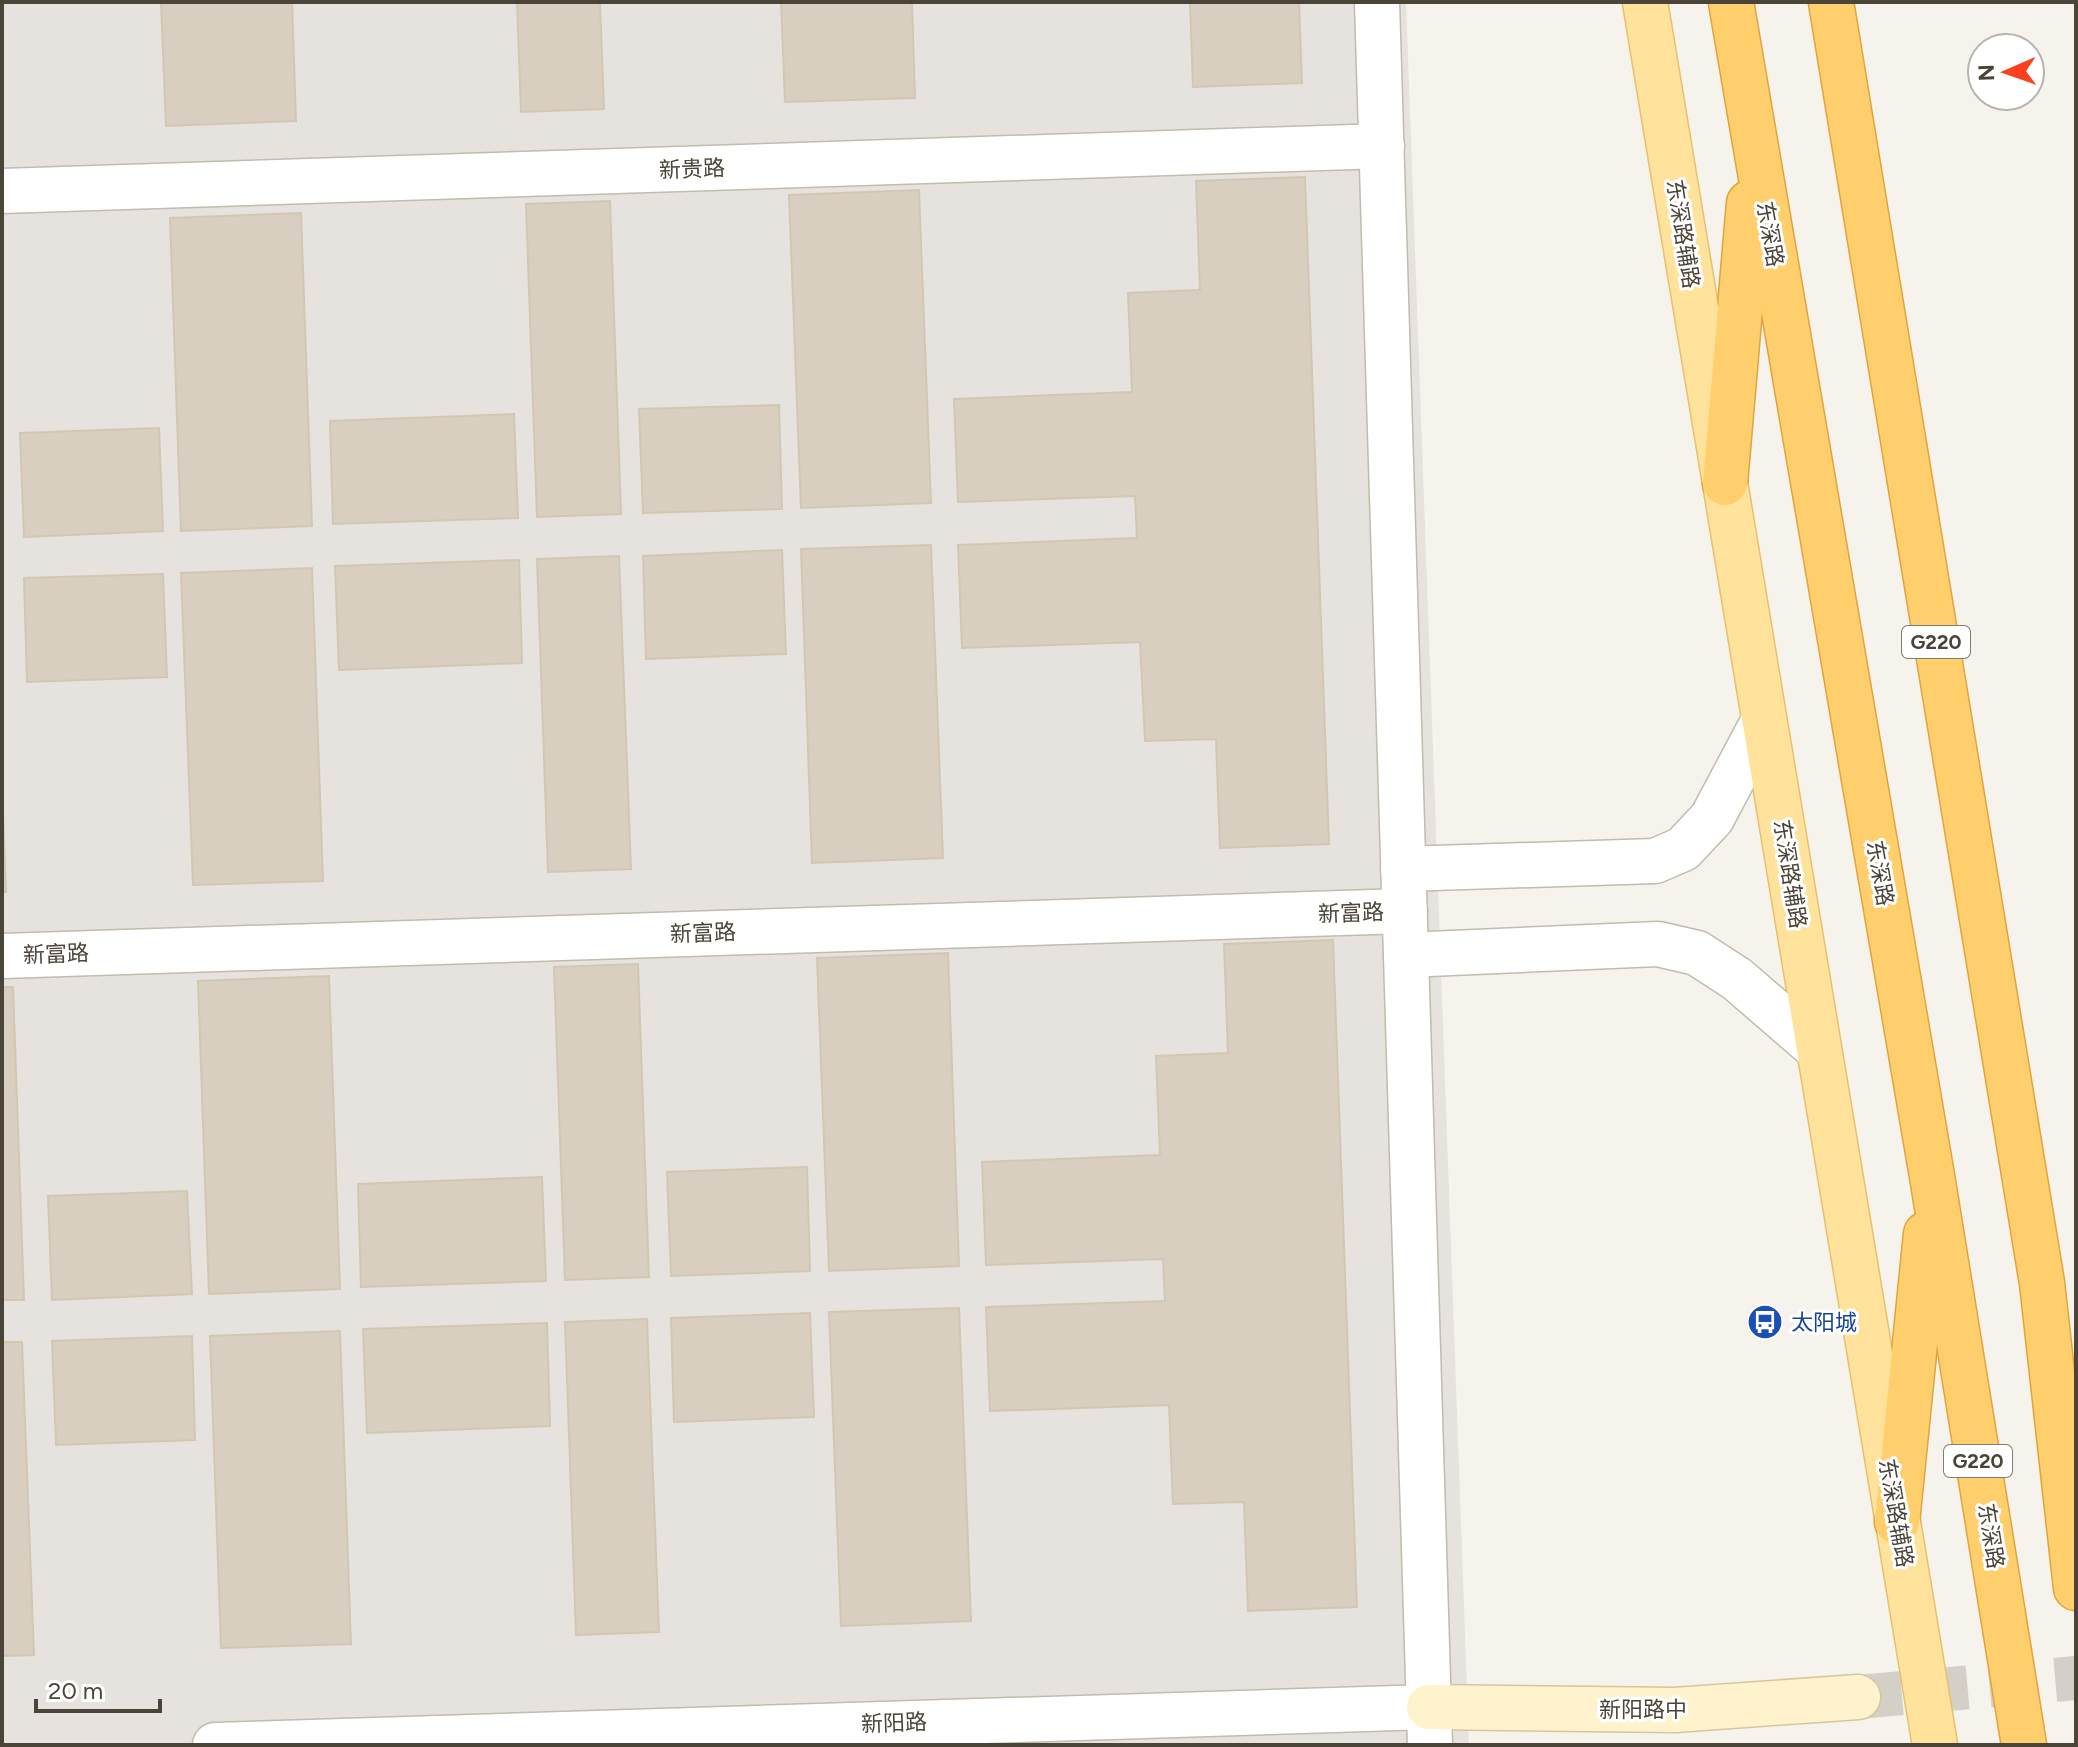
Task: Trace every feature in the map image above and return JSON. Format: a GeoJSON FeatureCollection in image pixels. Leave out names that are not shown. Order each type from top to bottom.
{"type":"FeatureCollection","features":[{"type":"Feature","properties":{"kind":"highway","name":"东深路"},"geometry":{"type":"LineString","coordinates":[[1731,2],[1932,1176],[2024,1745]]}},
{"type":"Feature","properties":{"kind":"highway","name":"G220"},"geometry":{"type":"LineString","coordinates":[[1831,2],[2042,1283],[2076,1588]]}},
{"type":"Feature","properties":{"kind":"highway"},"geometry":{"type":"LineString","coordinates":[[1725,483],[1754,141]]}},
{"type":"Feature","properties":{"kind":"highway"},"geometry":{"type":"LineString","coordinates":[[1897,1522],[1932,1176]]}},
{"type":"Feature","properties":{"kind":"main road","name":"东深路辅路"},"geometry":{"type":"LineString","coordinates":[[1645,2],[1935,1745]]}},
{"type":"Feature","properties":{"kind":"main road"},"geometry":{"type":"LineString","coordinates":[[2042,1283],[2076,1389]]}},
{"type":"Feature","properties":{"kind":"street"},"geometry":{"type":"LineString","coordinates":[[1377,2],[1429,1726]]}},
{"type":"Feature","properties":{"kind":"street","name":"新贵路"},"geometry":{"type":"LineString","coordinates":[[2,191],[1382,146]]}},
{"type":"Feature","properties":{"kind":"street","name":"新富路"},"geometry":{"type":"LineString","coordinates":[[2,956],[1404,890],[1655,861],[1683,849],[1712,818],[1764,720]]}},
{"type":"Feature","properties":{"kind":"street"},"geometry":{"type":"LineString","coordinates":[[1406,955],[1658,944],[1697,953],[1737,979],[1818,1049]]}},
{"type":"Feature","properties":{"kind":"street","name":"新阳路中"},"geometry":{"type":"LineString","coordinates":[[1429,1726],[1858,1697]]}},
{"type":"Feature","properties":{"kind":"street","name":"新阳路"},"geometry":{"type":"LineString","coordinates":[[215,1745],[1429,1726]]}},
{"type":"Feature","properties":{"kind":"shaded area"},"geometry":{"type":"Polygon","coordinates":[[[2,2],[1406,2],[1469,1745],[2,1745],[2,2]]]}},
{"type":"Feature","properties":{"kind":"building"},"geometry":{"type":"Polygon","coordinates":[[[161,2],[292,2],[296,121],[166,126],[161,2]]]}},
{"type":"Feature","properties":{"kind":"building"},"geometry":{"type":"Polygon","coordinates":[[[517,2],[600,2],[604,109],[521,112],[517,2]]]}},
{"type":"Feature","properties":{"kind":"building"},"geometry":{"type":"Polygon","coordinates":[[[781,2],[912,2],[915,98],[785,102],[781,2]]]}},
{"type":"Feature","properties":{"kind":"building"},"geometry":{"type":"Polygon","coordinates":[[[1190,2],[1299,2],[1302,83],[1193,87],[1190,2]]]}},
{"type":"Feature","properties":{"kind":"building"},"geometry":{"type":"Polygon","coordinates":[[[1305,177],[1329,844],[1220,848],[1216,739],[1145,741],[1140,642],[962,648],[958,545],[1137,538],[1135,496],[958,502],[954,399],[1132,392],[1128,293],[1200,290],[1196,181],[1305,177]]]}},
{"type":"Feature","properties":{"kind":"building"},"geometry":{"type":"Polygon","coordinates":[[[919,190],[931,503],[801,508],[789,195],[919,190]]]}},
{"type":"Feature","properties":{"kind":"building"},"geometry":{"type":"Polygon","coordinates":[[[610,201],[621,514],[537,517],[526,204],[610,201]]]}},
{"type":"Feature","properties":{"kind":"building"},"geometry":{"type":"Polygon","coordinates":[[[301,213],[312,526],[181,531],[170,218],[301,213]]]}},
{"type":"Feature","properties":{"kind":"building"},"geometry":{"type":"Polygon","coordinates":[[[779,405],[782,509],[643,513],[639,409],[779,405]]]}},
{"type":"Feature","properties":{"kind":"building"},"geometry":{"type":"Polygon","coordinates":[[[514,414],[518,518],[333,524],[330,421],[514,414]]]}},
{"type":"Feature","properties":{"kind":"building"},"geometry":{"type":"Polygon","coordinates":[[[159,428],[163,531],[24,537],[20,433],[159,428]]]}},
{"type":"Feature","properties":{"kind":"building"},"geometry":{"type":"Polygon","coordinates":[[[931,545],[943,858],[812,863],[801,549],[931,545]]]}},
{"type":"Feature","properties":{"kind":"building"},"geometry":{"type":"Polygon","coordinates":[[[782,550],[786,654],[646,659],[643,556],[782,550]]]}},
{"type":"Feature","properties":{"kind":"building"},"geometry":{"type":"Polygon","coordinates":[[[619,556],[631,869],[548,872],[537,559],[619,556]]]}},
{"type":"Feature","properties":{"kind":"building"},"geometry":{"type":"Polygon","coordinates":[[[519,560],[522,663],[339,670],[335,566],[519,560]]]}},
{"type":"Feature","properties":{"kind":"building"},"geometry":{"type":"Polygon","coordinates":[[[312,568],[323,881],[193,885],[181,573],[312,568]]]}},
{"type":"Feature","properties":{"kind":"building"},"geometry":{"type":"Polygon","coordinates":[[[163,574],[167,677],[27,682],[24,578],[163,574]]]}},
{"type":"Feature","properties":{"kind":"building"},"geometry":{"type":"Polygon","coordinates":[[[2,788],[6,892],[2,892],[2,788]]]}},
{"type":"Feature","properties":{"kind":"building"},"geometry":{"type":"Polygon","coordinates":[[[1333,940],[1357,1607],[1248,1611],[1244,1502],[1173,1504],[1169,1405],[990,1411],[986,1307],[1165,1301],[1163,1259],[986,1265],[982,1162],[1160,1155],[1156,1056],[1228,1053],[1224,944],[1333,940]]]}},
{"type":"Feature","properties":{"kind":"building"},"geometry":{"type":"Polygon","coordinates":[[[948,953],[959,1266],[829,1271],[817,958],[948,953]]]}},
{"type":"Feature","properties":{"kind":"building"},"geometry":{"type":"Polygon","coordinates":[[[638,964],[649,1277],[565,1280],[554,967],[638,964]]]}},
{"type":"Feature","properties":{"kind":"building"},"geometry":{"type":"Polygon","coordinates":[[[329,976],[340,1289],[209,1294],[198,981],[329,976]]]}},
{"type":"Feature","properties":{"kind":"building"},"geometry":{"type":"Polygon","coordinates":[[[2,987],[13,987],[24,1300],[2,1300],[2,987]]]}},
{"type":"Feature","properties":{"kind":"building"},"geometry":{"type":"Polygon","coordinates":[[[807,1167],[810,1271],[671,1276],[667,1172],[807,1167]]]}},
{"type":"Feature","properties":{"kind":"building"},"geometry":{"type":"Polygon","coordinates":[[[542,1177],[546,1281],[361,1287],[358,1184],[542,1177]]]}},
{"type":"Feature","properties":{"kind":"building"},"geometry":{"type":"Polygon","coordinates":[[[187,1191],[192,1294],[52,1300],[48,1196],[187,1191]]]}},
{"type":"Feature","properties":{"kind":"building"},"geometry":{"type":"Polygon","coordinates":[[[959,1308],[971,1621],[841,1626],[829,1312],[959,1308]]]}},
{"type":"Feature","properties":{"kind":"building"},"geometry":{"type":"Polygon","coordinates":[[[810,1313],[814,1417],[674,1422],[671,1318],[810,1313]]]}},
{"type":"Feature","properties":{"kind":"building"},"geometry":{"type":"Polygon","coordinates":[[[647,1319],[659,1632],[576,1635],[565,1322],[647,1319]]]}},
{"type":"Feature","properties":{"kind":"building"},"geometry":{"type":"Polygon","coordinates":[[[547,1323],[550,1426],[367,1433],[363,1329],[547,1323]]]}},
{"type":"Feature","properties":{"kind":"building"},"geometry":{"type":"Polygon","coordinates":[[[340,1331],[351,1644],[221,1648],[210,1336],[340,1331]]]}},
{"type":"Feature","properties":{"kind":"building"},"geometry":{"type":"Polygon","coordinates":[[[192,1336],[195,1440],[56,1445],[52,1341],[192,1336]]]}},
{"type":"Feature","properties":{"kind":"building"},"geometry":{"type":"Polygon","coordinates":[[[2,1342],[22,1342],[34,1655],[2,1656],[2,1342]]]}},
{"type":"Feature","properties":{"kind":"tunnel"},"geometry":{"type":"LineString","coordinates":[[1858,1697],[2076,1678]]}},
{"type":"Feature","properties":{"kind":"place","name":"太阳城"},"geometry":{"type":"Point","coordinates":[1765,1322]}}]}
